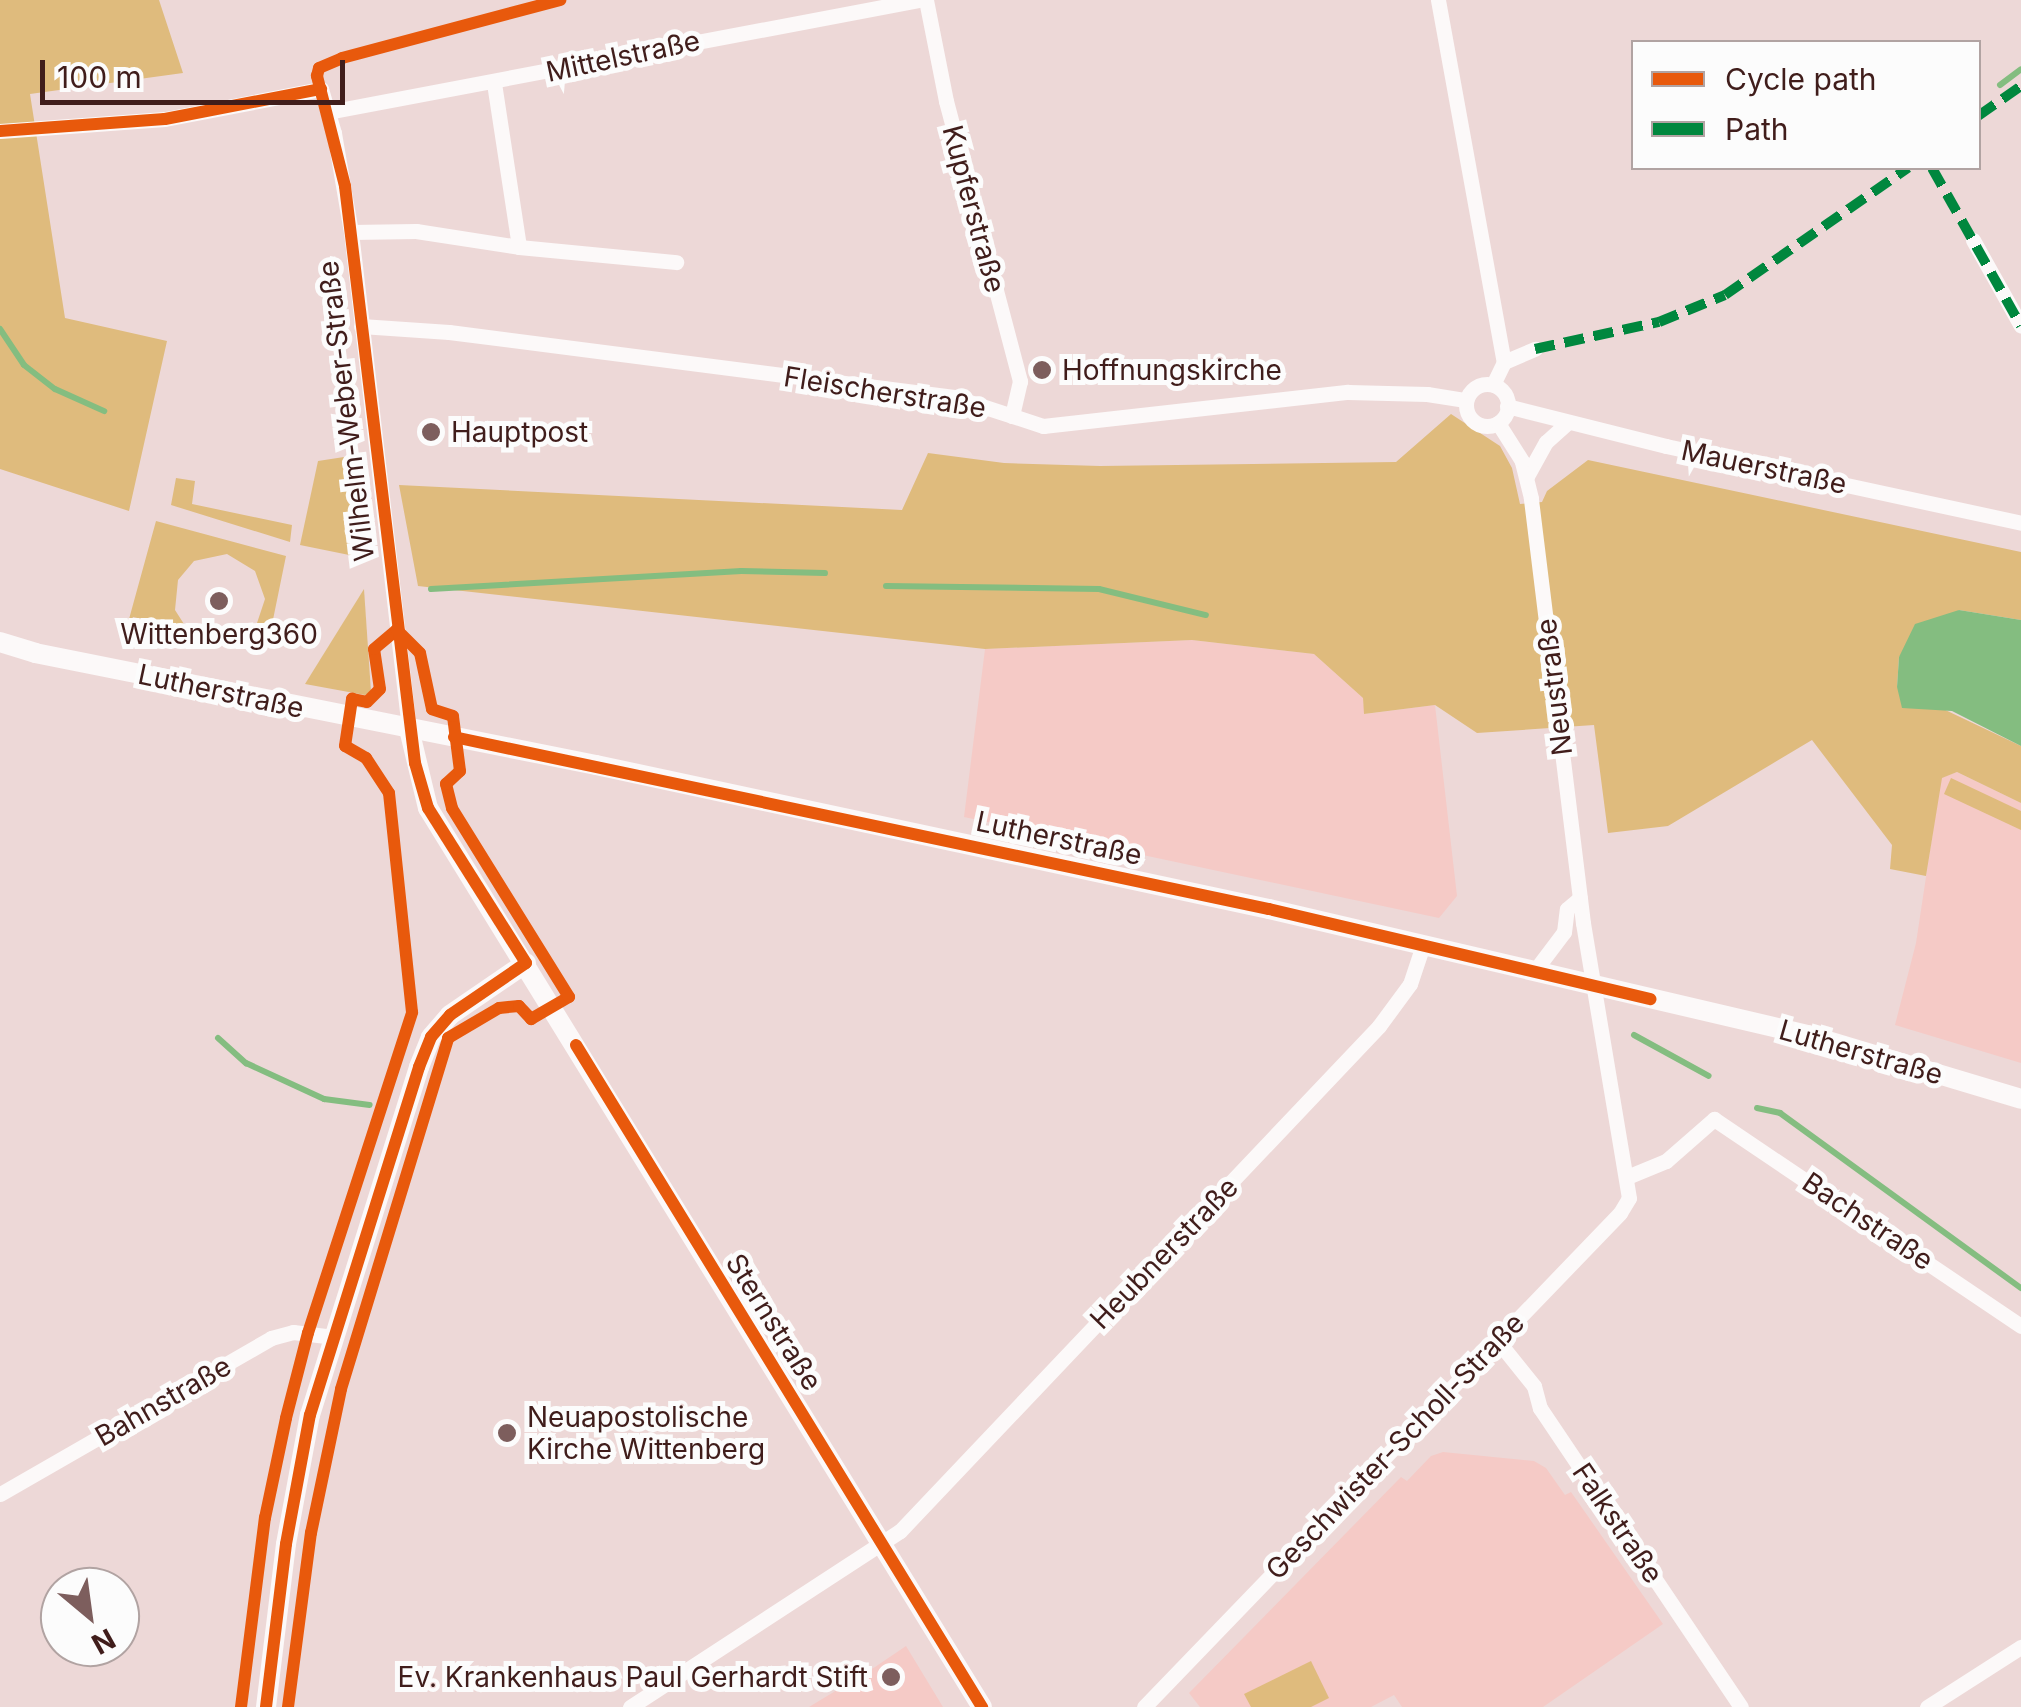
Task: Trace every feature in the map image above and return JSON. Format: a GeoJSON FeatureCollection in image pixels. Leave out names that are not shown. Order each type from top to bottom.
{"type":"FeatureCollection","features":[{"type":"Feature","properties":{"kind":"street","name":"Mittelstraße"},"geometry":{"type":"LineString","coordinates":[[328,112],[918,0]]}},
{"type":"Feature","properties":{"kind":"street","name":"Kupferstraße"},"geometry":{"type":"LineString","coordinates":[[926,0],[946,101],[1020,380],[1012,416]]}},
{"type":"Feature","properties":{"kind":"street"},"geometry":{"type":"LineString","coordinates":[[1438,0],[1504,362],[1493,385]]}},
{"type":"Feature","properties":{"kind":"street"},"geometry":{"type":"LineString","coordinates":[[494,83],[519,247]]}},
{"type":"Feature","properties":{"kind":"street","name":"Wilhelm-Weber-Straße"},"geometry":{"type":"LineString","coordinates":[[0,130],[164,120],[321,90],[351,232],[409,729]]}},
{"type":"Feature","properties":{"kind":"street"},"geometry":{"type":"LineString","coordinates":[[351,232],[416,231],[519,247],[676,262]]}},
{"type":"Feature","properties":{"kind":"street"},"geometry":{"type":"LineString","coordinates":[[1973,240],[2021,326]]}},
{"type":"Feature","properties":{"kind":"street","name":"Fleischerstraße"},"geometry":{"type":"LineString","coordinates":[[361,326],[452,332],[954,396],[1057,426],[1348,392],[1427,394],[1466,400]]}},
{"type":"Feature","properties":{"kind":"street"},"geometry":{"type":"LineString","coordinates":[[1504,362],[1535,349]]}},
{"type":"Feature","properties":{"kind":"street"},"geometry":{"type":"LineString","coordinates":[[1493,385],[1504,393],[1508,406],[1498,423],[1486,426],[1474,422],[1467,412],[1466,400],[1478,386],[1493,385]]}},
{"type":"Feature","properties":{"kind":"street","name":"Mauerstraße"},"geometry":{"type":"LineString","coordinates":[[1508,406],[2021,522]]}},
{"type":"Feature","properties":{"kind":"street"},"geometry":{"type":"LineString","coordinates":[[1527,476],[1546,442],[1568,422]]}},
{"type":"Feature","properties":{"kind":"street","name":"Neustraße"},"geometry":{"type":"LineString","coordinates":[[1498,423],[1527,476],[1593,984]]}},
{"type":"Feature","properties":{"kind":"street","name":"Lutherstraße"},"geometry":{"type":"LineString","coordinates":[[0,642],[409,729],[596,764],[1536,970],[1852,1047],[2021,1099]]}},
{"type":"Feature","properties":{"kind":"street","name":"Sternstraße"},"geometry":{"type":"LineString","coordinates":[[409,729],[428,808],[982,1707]]}},
{"type":"Feature","properties":{"kind":"street"},"geometry":{"type":"LineString","coordinates":[[1536,970],[1564,932],[1566,909],[1580,898]]}},
{"type":"Feature","properties":{"kind":"street","name":"Heubnerstraße"},"geometry":{"type":"LineString","coordinates":[[630,1707],[881,1544],[918,1512],[1379,1026],[1410,984],[1424,945]]}},
{"type":"Feature","properties":{"kind":"street"},"geometry":{"type":"LineString","coordinates":[[266,1707],[292,1510],[332,1337],[432,1037],[464,1003],[526,963]]}},
{"type":"Feature","properties":{"kind":"street","name":"Geschwister-Scholl-Straße"},"geometry":{"type":"LineString","coordinates":[[1144,1707],[1627,1205],[1627,1177],[1593,984]]}},
{"type":"Feature","properties":{"kind":"street","name":"Bachstraße"},"geometry":{"type":"LineString","coordinates":[[1627,1177],[1666,1161],[1714,1119],[2021,1326]]}},
{"type":"Feature","properties":{"kind":"street","name":"Bahnstraße"},"geometry":{"type":"LineString","coordinates":[[0,1494],[271,1338],[293,1332],[332,1337]]}},
{"type":"Feature","properties":{"kind":"street","name":"Falkstraße"},"geometry":{"type":"LineString","coordinates":[[1497,1340],[1534,1386],[1540,1408],[1741,1707]]}},
{"type":"Feature","properties":{"kind":"street"},"geometry":{"type":"LineString","coordinates":[[1927,1707],[2021,1647]]}},
{"type":"Feature","properties":{"kind":"shaded area"},"geometry":{"type":"Polygon","coordinates":[[[0,0],[159,0],[183,73],[30,94],[65,318],[167,341],[129,511],[0,469],[0,0]]]}},
{"type":"Feature","properties":{"kind":"shaded area"},"geometry":{"type":"Polygon","coordinates":[[[1451,414],[1500,446],[1512,468],[1520,504],[1542,502],[1547,491],[1588,460],[2021,552],[2021,620],[1959,610],[1899,657],[1897,687],[2021,746],[2021,803],[1957,772],[1942,778],[1926,876],[1890,869],[1892,845],[1812,740],[1668,826],[1608,833],[1594,725],[1477,733],[1435,705],[1364,714],[1363,698],[1314,654],[1192,640],[985,649],[418,586],[399,485],[902,510],[928,453],[1004,463],[1100,466],[1396,462],[1451,414]]]}},
{"type":"Feature","properties":{"kind":"shaded area"},"geometry":{"type":"Polygon","coordinates":[[[344,457],[359,557],[300,545],[318,461],[344,457]]]}},
{"type":"Feature","properties":{"kind":"shaded area"},"geometry":{"type":"Polygon","coordinates":[[[176,478],[195,481],[192,504],[292,525],[290,542],[171,505],[176,478]]]}},
{"type":"Feature","properties":{"kind":"shaded area"},"geometry":{"type":"Polygon","coordinates":[[[156,521],[286,556],[267,649],[232,643],[256,626],[265,599],[255,571],[227,554],[194,561],[178,580],[175,610],[191,635],[155,628],[155,622],[133,617],[126,630],[156,521]]]}},
{"type":"Feature","properties":{"kind":"shaded area"},"geometry":{"type":"Polygon","coordinates":[[[364,589],[371,692],[365,695],[305,684],[364,589]]]}},
{"type":"Feature","properties":{"kind":"shaded area"},"geometry":{"type":"Polygon","coordinates":[[[1959,610],[2021,620],[2021,746],[1952,711],[1902,708],[1897,687],[1899,657],[1915,624],[1959,610]]]}},
{"type":"Feature","properties":{"kind":"shaded area"},"geometry":{"type":"Polygon","coordinates":[[[1192,640],[1314,654],[1363,698],[1365,714],[1435,705],[1457,896],[1439,918],[964,817],[985,649],[1192,640]]]}},
{"type":"Feature","properties":{"kind":"shaded area"},"geometry":{"type":"Polygon","coordinates":[[[1957,772],[2021,803],[2021,1063],[1895,1025],[1916,943],[1941,778],[1957,772]]]}},
{"type":"Feature","properties":{"kind":"shaded area"},"geometry":{"type":"Polygon","coordinates":[[[1951,778],[2021,811],[2021,830],[1944,794],[1951,778]]]}},
{"type":"Feature","properties":{"kind":"shaded area"},"geometry":{"type":"Polygon","coordinates":[[[1443,1452],[1534,1461],[1546,1468],[1565,1495],[1571,1492],[1663,1624],[1543,1707],[1402,1707],[1394,1695],[1371,1707],[1200,1707],[1189,1693],[1401,1477],[1407,1481],[1431,1456],[1443,1452]]]}},
{"type":"Feature","properties":{"kind":"shaded area","name":"Ev. Krankenhaus Paul Gerhardt Stift"},"geometry":{"type":"Polygon","coordinates":[[[906,1646],[943,1707],[809,1707],[875,1667],[906,1646]]]}},
{"type":"Feature","properties":{"kind":"shaded area"},"geometry":{"type":"Polygon","coordinates":[[[1311,1661],[1329,1698],[1311,1707],[1251,1707],[1244,1694],[1311,1661]]]}},
{"type":"Feature","properties":{"kind":"waterway"},"geometry":{"type":"LineString","coordinates":[[2000,85],[2021,69]]}},
{"type":"Feature","properties":{"kind":"waterway"},"geometry":{"type":"LineString","coordinates":[[0,329],[24,365],[55,389],[104,411]]}},
{"type":"Feature","properties":{"kind":"waterway"},"geometry":{"type":"LineString","coordinates":[[431,589],[741,571],[825,573]]}},
{"type":"Feature","properties":{"kind":"waterway"},"geometry":{"type":"LineString","coordinates":[[886,586],[1099,589],[1206,615]]}},
{"type":"Feature","properties":{"kind":"waterway"},"geometry":{"type":"LineString","coordinates":[[1634,1035],[1709,1076]]}},
{"type":"Feature","properties":{"kind":"waterway"},"geometry":{"type":"LineString","coordinates":[[218,1038],[246,1063],[324,1099],[370,1105]]}},
{"type":"Feature","properties":{"kind":"waterway"},"geometry":{"type":"LineString","coordinates":[[1757,1108],[1780,1113],[2021,1288]]}},
{"type":"Feature","properties":{"kind":"marked path"},"geometry":{"type":"LineString","coordinates":[[1981,114],[2021,86]]}},
{"type":"Feature","properties":{"kind":"marked path"},"geometry":{"type":"LineString","coordinates":[[1535,349],[1659,322],[1725,295],[1905,170]]}},
{"type":"Feature","properties":{"kind":"marked path"},"geometry":{"type":"LineString","coordinates":[[1933,170],[2021,326]]}},
{"type":"Feature","properties":{"kind":"cycle path"},"geometry":{"type":"LineString","coordinates":[[266,1707],[286,1544],[310,1415],[419,1067],[431,1037],[450,1015],[526,963],[428,808],[415,763],[345,186],[317,76],[319,68],[342,58],[560,0]]}},
{"type":"Feature","properties":{"kind":"cycle path"},"geometry":{"type":"LineString","coordinates":[[0,131],[165,119],[321,89]]}},
{"type":"Feature","properties":{"kind":"cycle path"},"geometry":{"type":"LineString","coordinates":[[241,1707],[265,1518],[286,1418],[308,1333],[412,1012],[389,793],[366,758],[345,746],[352,699],[367,702],[380,689],[374,649],[397,630]]}},
{"type":"Feature","properties":{"kind":"cycle path"},"geometry":{"type":"LineString","coordinates":[[288,1707],[311,1533],[341,1389],[448,1038],[499,1008],[519,1006],[531,1019],[569,997],[452,808],[446,784],[460,771],[453,716],[432,709],[420,653],[397,630]]}},
{"type":"Feature","properties":{"kind":"cycle path"},"geometry":{"type":"LineString","coordinates":[[454,737],[1269,909],[1651,999]]}},
{"type":"Feature","properties":{"kind":"cycle path"},"geometry":{"type":"LineString","coordinates":[[576,1045],[982,1707]]}},
{"type":"Feature","properties":{"kind":"place","name":"Hoffnungskirche"},"geometry":{"type":"Point","coordinates":[1042,370]}},
{"type":"Feature","properties":{"kind":"place","name":"Hauptpost"},"geometry":{"type":"Point","coordinates":[431,432]}},
{"type":"Feature","properties":{"kind":"place","name":"Wittenberg360"},"geometry":{"type":"Point","coordinates":[219,601]}},
{"type":"Feature","properties":{"kind":"place","name":"Neuapostolische Kirche Wittenberg"},"geometry":{"type":"Point","coordinates":[507,1433]}},
{"type":"Feature","properties":{"kind":"place","name":"Ev. Krankenhaus Paul Gerhardt Stift"},"geometry":{"type":"Point","coordinates":[891,1677]}}]}
